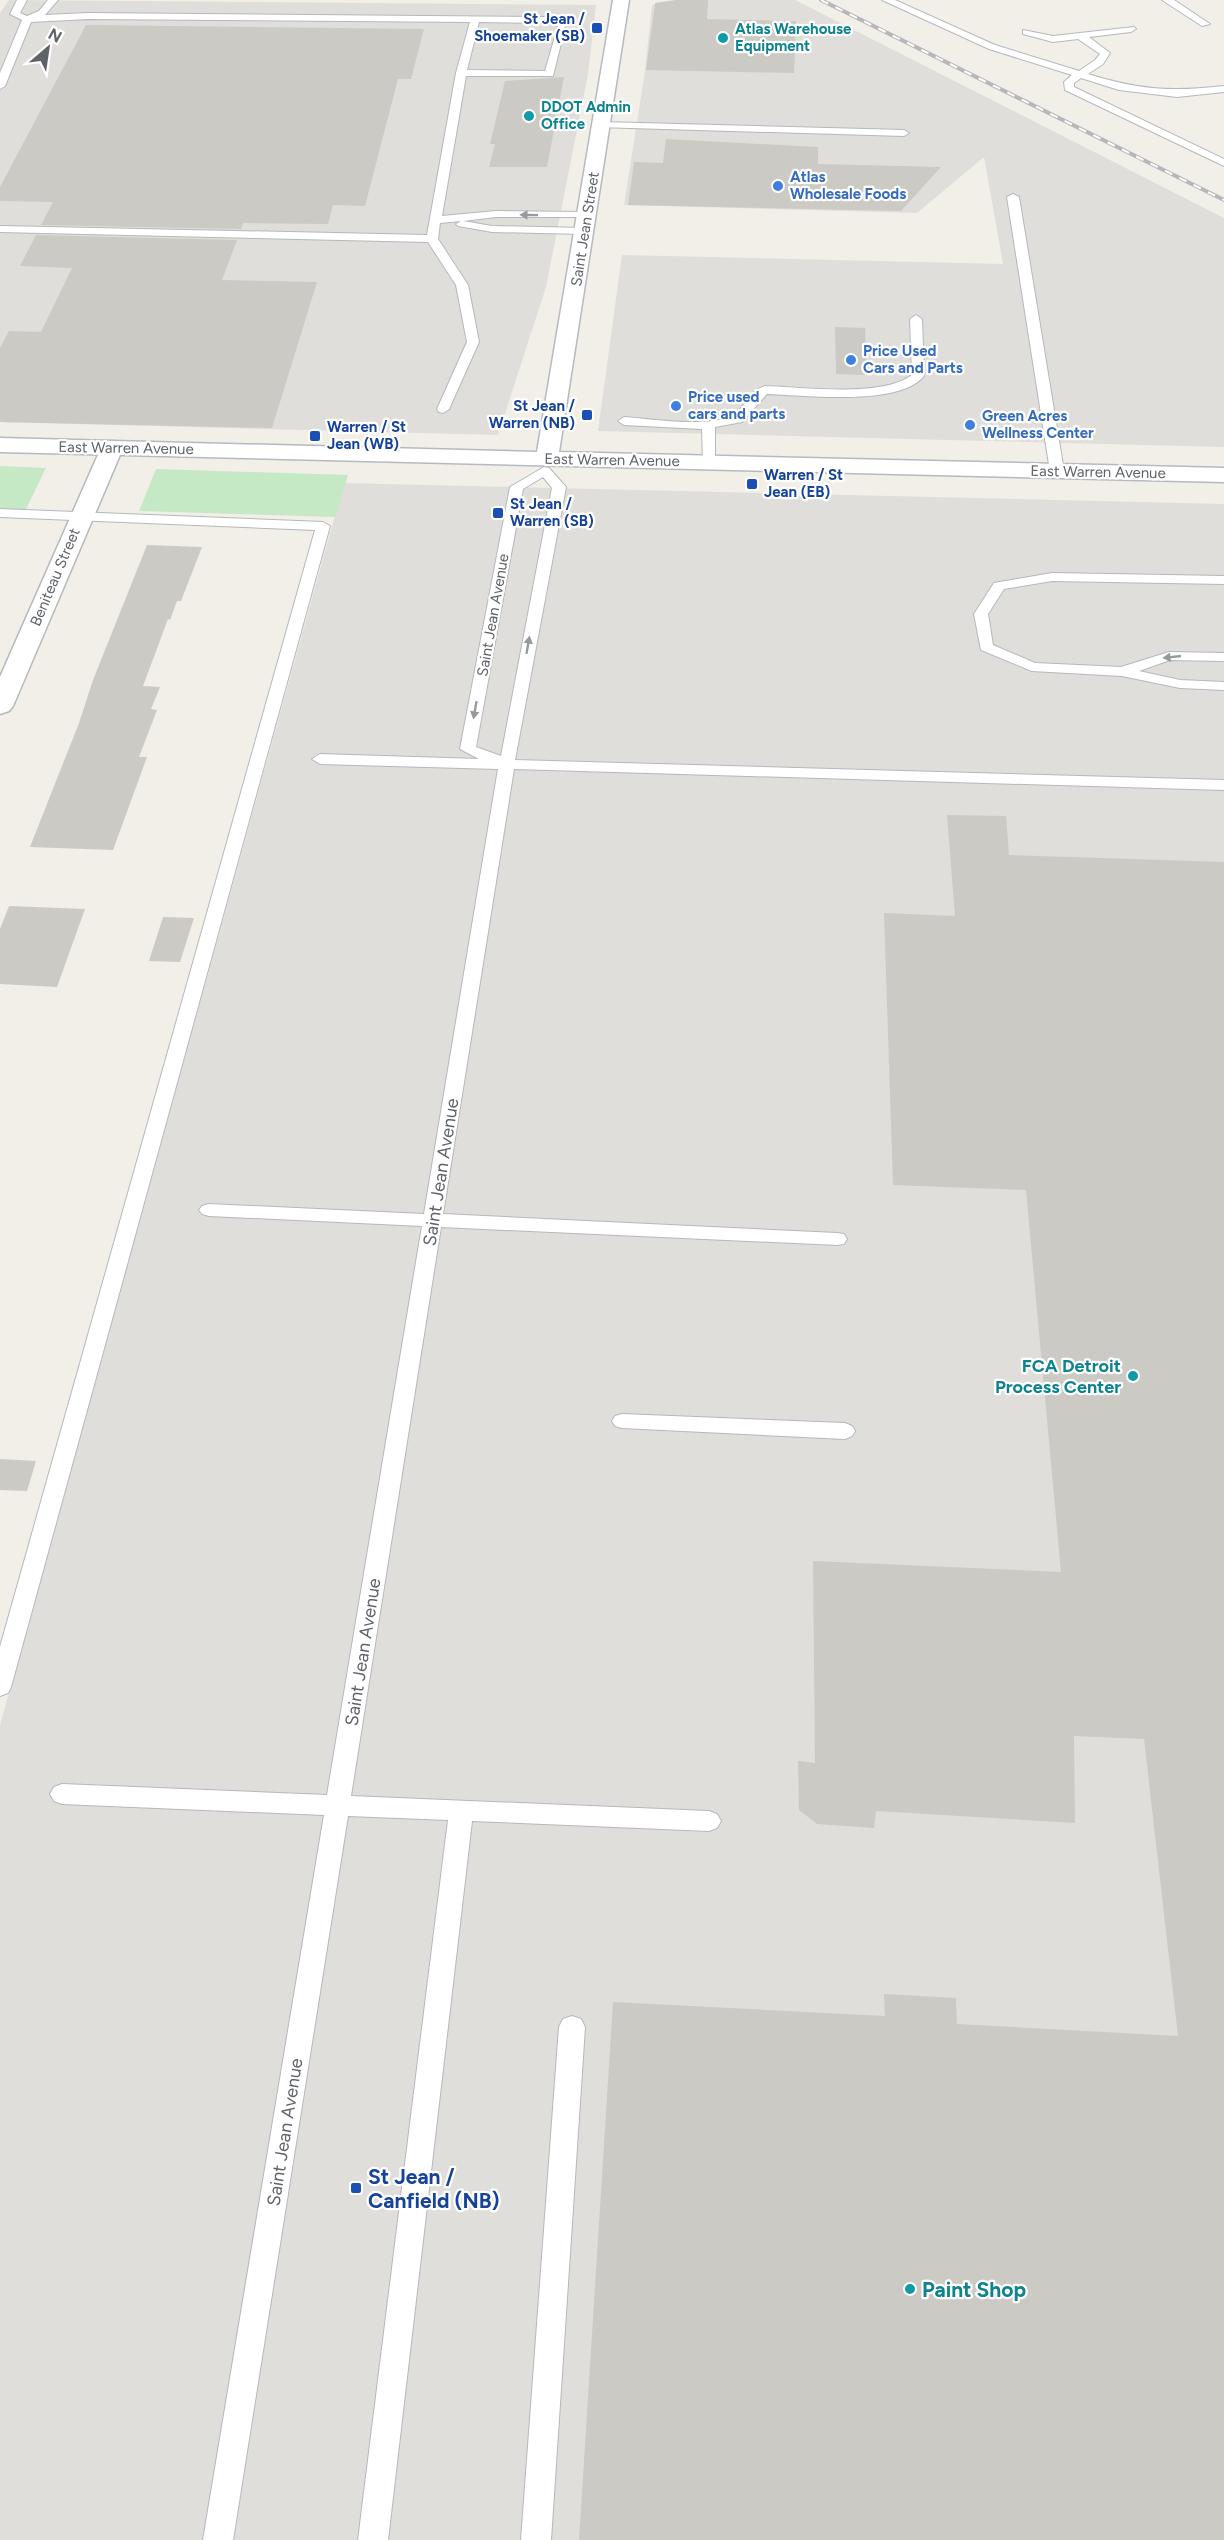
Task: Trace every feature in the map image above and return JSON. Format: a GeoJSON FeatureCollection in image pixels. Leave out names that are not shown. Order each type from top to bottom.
{"type":"FeatureCollection","features":[{"type":"Feature","properties":{"kind":"street","name":"Saint Jean Street"},"geometry":{"type":"LineString","coordinates":[[545,465],[621,0]]}},
{"type":"Feature","properties":{"kind":"street","name":"East Warren Avenue"},"geometry":{"type":"LineString","coordinates":[[0,445],[545,465],[710,462],[1224,475]]}},
{"type":"Feature","properties":{"kind":"street","name":"Beniteau Street"},"geometry":{"type":"LineString","coordinates":[[0,706],[112,448]]}},
{"type":"Feature","properties":{"kind":"lane"},"geometry":{"type":"LineString","coordinates":[[22,0],[15,14],[27,19],[88,16],[548,20],[563,25],[549,74],[461,73]]}},
{"type":"Feature","properties":{"kind":"lane"},"geometry":{"type":"LineString","coordinates":[[0,87],[27,19],[42,13],[53,0]]}},
{"type":"Feature","properties":{"kind":"lane"},"geometry":{"type":"LineString","coordinates":[[887,0],[966,37],[1119,87],[1156,93],[1222,91]]}},
{"type":"Feature","properties":{"kind":"lane"},"geometry":{"type":"LineString","coordinates":[[1167,0],[1205,24]]}},
{"type":"Feature","properties":{"kind":"lane"},"geometry":{"type":"LineString","coordinates":[[443,408],[473,342],[462,285],[432,239],[461,73],[475,20]]}},
{"type":"Feature","properties":{"kind":"lane"},"geometry":{"type":"LineString","coordinates":[[1026,32],[1053,39],[1131,29]]}},
{"type":"Feature","properties":{"kind":"lane"},"geometry":{"type":"LineString","coordinates":[[1079,35],[1105,53],[1099,62],[1069,82],[1069,88],[1224,163]]}},
{"type":"Feature","properties":{"kind":"lane"},"geometry":{"type":"LineString","coordinates":[[601,125],[904,133]]}},
{"type":"Feature","properties":{"kind":"lane"},"geometry":{"type":"LineString","coordinates":[[1013,197],[1057,471]]}},
{"type":"Feature","properties":{"kind":"lane"},"geometry":{"type":"LineString","coordinates":[[436,220],[492,230],[586,223]]}},
{"type":"Feature","properties":{"kind":"lane"},"geometry":{"type":"LineString","coordinates":[[0,229],[432,239]]}},
{"type":"Feature","properties":{"kind":"lane"},"geometry":{"type":"LineString","coordinates":[[624,421],[708,426],[737,419],[758,394],[765,390],[871,391],[900,387],[915,381],[918,376],[915,319]]}},
{"type":"Feature","properties":{"kind":"lane"},"geometry":{"type":"LineString","coordinates":[[708,426],[710,462]]}},
{"type":"Feature","properties":{"kind":"lane","name":"Saint Jean Avenue"},"geometry":{"type":"LineString","coordinates":[[219,2540],[507,764],[559,487],[545,465],[516,487],[468,748],[507,764]]}},
{"type":"Feature","properties":{"kind":"lane"},"geometry":{"type":"LineString","coordinates":[[0,513],[323,526],[0,1687]]}},
{"type":"Feature","properties":{"kind":"lane"},"geometry":{"type":"LineString","coordinates":[[1224,580],[1052,577],[999,586],[981,614],[986,647],[1032,667],[1122,672],[1180,684],[1224,686]]}},
{"type":"Feature","properties":{"kind":"lane"},"geometry":{"type":"LineString","coordinates":[[1122,672],[1169,656],[1224,657]]}},
{"type":"Feature","properties":{"kind":"lane"},"geometry":{"type":"LineString","coordinates":[[320,759],[1224,785]]}},
{"type":"Feature","properties":{"kind":"lane"},"geometry":{"type":"LineString","coordinates":[[209,1210],[837,1239]]}},
{"type":"Feature","properties":{"kind":"lane"},"geometry":{"type":"LineString","coordinates":[[622,1421],[845,1431]]}},
{"type":"Feature","properties":{"kind":"lane"},"geometry":{"type":"LineString","coordinates":[[62,1794],[709,1821]]}},
{"type":"Feature","properties":{"kind":"lane"},"geometry":{"type":"LineString","coordinates":[[373,2540],[461,1810]]}},
{"type":"Feature","properties":{"kind":"lane"},"geometry":{"type":"LineString","coordinates":[[536,2540],[572,2027]]}},
{"type":"Feature","properties":{"kind":"shaded area"},"geometry":{"type":"Polygon","coordinates":[[[9,0],[596,5],[588,74],[546,287],[498,435],[0,422],[0,13],[9,0]]]}},
{"type":"Feature","properties":{"kind":"shaded area"},"geometry":{"type":"Polygon","coordinates":[[[682,0],[795,0],[1224,218],[1224,447],[598,431],[622,255],[1003,264],[984,157],[917,213],[624,205],[645,71],[652,5],[682,0]]]}},
{"type":"Feature","properties":{"kind":"shaded area"},"geometry":{"type":"Polygon","coordinates":[[[344,483],[1224,504],[1224,2540],[0,2540],[0,1725],[344,483]]]}},
{"type":"Feature","properties":{"kind":"green space"},"geometry":{"type":"Polygon","coordinates":[[[0,466],[46,468],[26,509],[0,509],[0,466]]]}},
{"type":"Feature","properties":{"kind":"green space"},"geometry":{"type":"Polygon","coordinates":[[[156,469],[348,475],[336,517],[139,511],[156,469]]]}},
{"type":"Feature","properties":{"kind":"building","name":"Atlas Warehouse Equipment"},"geometry":{"type":"Polygon","coordinates":[[[675,0],[708,0],[707,19],[796,21],[794,73],[646,70],[655,3],[675,0]]]}},
{"type":"Feature","properties":{"kind":"building"},"geometry":{"type":"Polygon","coordinates":[[[86,25],[424,29],[411,79],[398,79],[365,206],[333,205],[328,224],[243,223],[241,229],[41,225],[53,202],[0,201],[0,187],[86,25]]]}},
{"type":"Feature","properties":{"kind":"building","name":"DDOT Admin Office"},"geometry":{"type":"Polygon","coordinates":[[[564,77],[547,167],[489,167],[495,144],[490,144],[505,81],[564,77]]]}},
{"type":"Feature","properties":{"kind":"building","name":"Atlas Wholesale Foods"},"geometry":{"type":"Polygon","coordinates":[[[666,139],[818,147],[818,164],[941,167],[901,211],[628,205],[634,162],[663,163],[666,139]]]}},
{"type":"Feature","properties":{"kind":"building"},"geometry":{"type":"Polygon","coordinates":[[[36,235],[237,240],[222,280],[317,282],[272,428],[0,422],[0,348],[9,331],[41,332],[72,268],[20,266],[36,235]]]}},
{"type":"Feature","properties":{"kind":"building"},"geometry":{"type":"Polygon","coordinates":[[[835,327],[865,328],[867,375],[836,374],[835,327]]]}},
{"type":"Feature","properties":{"kind":"building"},"geometry":{"type":"Polygon","coordinates":[[[147,545],[202,547],[181,601],[177,601],[170,620],[168,619],[143,686],[160,687],[151,709],[157,710],[139,757],[147,757],[113,850],[30,847],[79,723],[93,680],[147,545]]]}},
{"type":"Feature","properties":{"kind":"building"},"geometry":{"type":"Polygon","coordinates":[[[947,815],[1006,816],[1009,855],[1224,862],[1224,2540],[579,2540],[613,2002],[885,2016],[884,1994],[956,1998],[957,2024],[1178,2036],[1144,1739],[1074,1736],[1075,1823],[876,1811],[874,1828],[817,1824],[799,1810],[798,1761],[815,1763],[813,1561],[1061,1572],[1026,1190],[893,1185],[884,913],[955,916],[947,815]]]}},
{"type":"Feature","properties":{"kind":"building"},"geometry":{"type":"Polygon","coordinates":[[[9,906],[85,909],[57,987],[0,984],[0,929],[9,906]]]}},
{"type":"Feature","properties":{"kind":"building"},"geometry":{"type":"Polygon","coordinates":[[[163,917],[194,918],[180,962],[149,961],[163,917]]]}},
{"type":"Feature","properties":{"kind":"building"},"geometry":{"type":"Polygon","coordinates":[[[0,1459],[36,1461],[27,1491],[0,1490],[0,1459]]]}},
{"type":"Feature","properties":{"kind":"railway"},"geometry":{"type":"LineString","coordinates":[[821,0],[1224,200]]}},
{"type":"Feature","properties":{"kind":"place","name":"St Jean / Shoemaker (SB)"},"geometry":{"type":"Point","coordinates":[597,28]}},
{"type":"Feature","properties":{"kind":"place","name":"Atlas Warehouse Equipment"},"geometry":{"type":"Point","coordinates":[723,38]}},
{"type":"Feature","properties":{"kind":"place","name":"DDOT Admin Office"},"geometry":{"type":"Point","coordinates":[529,116]}},
{"type":"Feature","properties":{"kind":"place","name":"Atlas Wholesale Foods"},"geometry":{"type":"Point","coordinates":[778,186]}},
{"type":"Feature","properties":{"kind":"place","name":"Price Used Cars and Parts"},"geometry":{"type":"Point","coordinates":[851,360]}},
{"type":"Feature","properties":{"kind":"place","name":"Price used cars and parts"},"geometry":{"type":"Point","coordinates":[676,406]}},
{"type":"Feature","properties":{"kind":"place","name":"St Jean / Warren (NB)"},"geometry":{"type":"Point","coordinates":[587,415]}},
{"type":"Feature","properties":{"kind":"place","name":"Green Acres Wellness Center"},"geometry":{"type":"Point","coordinates":[970,425]}},
{"type":"Feature","properties":{"kind":"place","name":"Warren / St Jean (WB)"},"geometry":{"type":"Point","coordinates":[315,436]}},
{"type":"Feature","properties":{"kind":"place","name":"Warren / St Jean (EB)"},"geometry":{"type":"Point","coordinates":[752,484]}},
{"type":"Feature","properties":{"kind":"place","name":"St Jean / Warren (SB)"},"geometry":{"type":"Point","coordinates":[498,513]}},
{"type":"Feature","properties":{"kind":"place","name":"FCA Detroit Process Center"},"geometry":{"type":"Point","coordinates":[1133,1376]}},
{"type":"Feature","properties":{"kind":"place","name":"St Jean / Canfield (NB)"},"geometry":{"type":"Point","coordinates":[356,2188]}},
{"type":"Feature","properties":{"kind":"place","name":"Paint Shop"},"geometry":{"type":"Point","coordinates":[910,2289]}}]}
